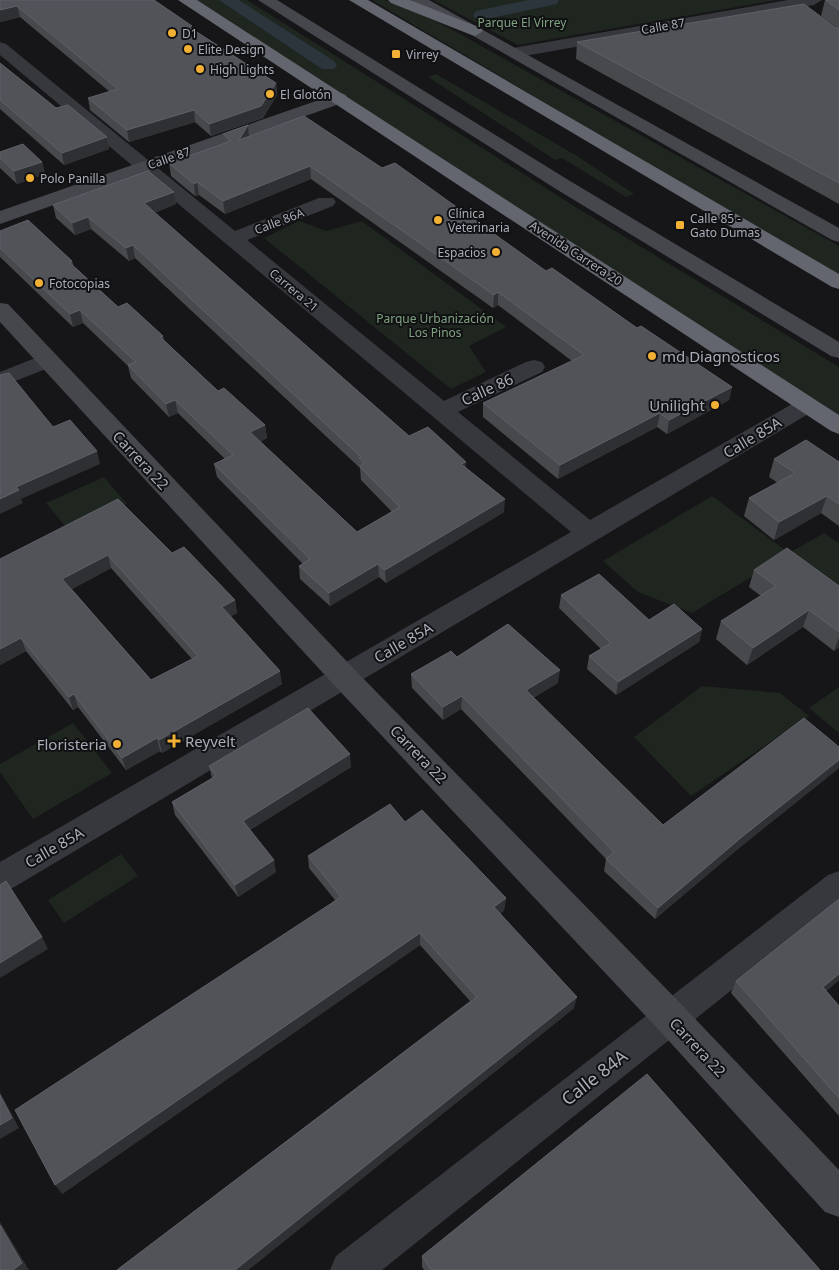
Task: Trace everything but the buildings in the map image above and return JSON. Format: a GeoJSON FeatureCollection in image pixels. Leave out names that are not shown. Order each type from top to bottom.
{"type":"FeatureCollection","features":[{"type":"Feature","properties":{"kind":"highway","name":"Avenida Carrera 20"},"geometry":{"type":"LineString","coordinates":[[186,0],[339,98],[839,426]]}},
{"type":"Feature","properties":{"kind":"highway"},"geometry":{"type":"LineString","coordinates":[[357,0],[839,283]]}},
{"type":"Feature","properties":{"kind":"highway"},"geometry":{"type":"LineString","coordinates":[[396,0],[474,31]]}},
{"type":"Feature","properties":{"kind":"main road"},"geometry":{"type":"LineString","coordinates":[[266,0],[563,185],[839,351]]}},
{"type":"Feature","properties":{"kind":"main road"},"geometry":{"type":"LineString","coordinates":[[418,0],[839,236]]}},
{"type":"Feature","properties":{"kind":"main road","name":"Calle 87"},"geometry":{"type":"LineString","coordinates":[[0,218],[339,98]]}},
{"type":"Feature","properties":{"kind":"main road","name":"Carrera 22"},"geometry":{"type":"LineString","coordinates":[[0,309],[344,677],[670,1017],[839,1198]]}},
{"type":"Feature","properties":{"kind":"street","name":"Calle 87"},"geometry":{"type":"LineString","coordinates":[[513,53],[814,0]]}},
{"type":"Feature","properties":{"kind":"street"},"geometry":{"type":"LineString","coordinates":[[792,4],[807,16]]}},
{"type":"Feature","properties":{"kind":"street","name":"Carrera 21"},"geometry":{"type":"LineString","coordinates":[[0,47],[588,533]]}},
{"type":"Feature","properties":{"kind":"street","name":"Calle 86A"},"geometry":{"type":"LineString","coordinates":[[232,239],[326,202]]}},
{"type":"Feature","properties":{"kind":"street"},"geometry":{"type":"LineString","coordinates":[[0,380],[48,360]]}},
{"type":"Feature","properties":{"kind":"street","name":"Calle 86"},"geometry":{"type":"LineString","coordinates":[[441,411],[534,367]]}},
{"type":"Feature","properties":{"kind":"street","name":"Calle 85A"},"geometry":{"type":"LineString","coordinates":[[0,879],[806,405]]}},
{"type":"Feature","properties":{"kind":"street","name":"Calle 84A"},"geometry":{"type":"LineString","coordinates":[[350,1270],[839,884]]}},
{"type":"Feature","properties":{"kind":"green space"},"geometry":{"type":"Polygon","coordinates":[[[195,0],[247,0],[579,209],[839,367],[839,415],[195,0]]]}},
{"type":"Feature","properties":{"kind":"green space"},"geometry":{"type":"Polygon","coordinates":[[[372,0],[385,0],[440,23],[839,246],[839,277],[372,0]]]}},
{"type":"Feature","properties":{"kind":"green space","name":"Parque El Virrey"},"geometry":{"type":"Polygon","coordinates":[[[433,0],[777,0],[518,45],[433,0]]]}},
{"type":"Feature","properties":{"kind":"green space"},"geometry":{"type":"Polygon","coordinates":[[[436,74],[577,156],[634,194],[626,197],[562,158],[555,160],[428,77],[436,74]]]}},
{"type":"Feature","properties":{"kind":"green space","name":"Parque Urbanización Los Pinos"},"geometry":{"type":"Polygon","coordinates":[[[299,221],[326,231],[362,221],[506,327],[469,346],[486,372],[451,389],[264,238],[299,221]]]}},
{"type":"Feature","properties":{"kind":"green space"},"geometry":{"type":"Polygon","coordinates":[[[104,477],[127,504],[69,531],[46,503],[104,477]]]}},
{"type":"Feature","properties":{"kind":"green space"},"geometry":{"type":"Polygon","coordinates":[[[712,496],[789,553],[824,533],[839,542],[839,593],[789,554],[692,613],[638,592],[603,561],[712,496]]]}},
{"type":"Feature","properties":{"kind":"green space"},"geometry":{"type":"Polygon","coordinates":[[[702,686],[780,693],[809,716],[691,796],[634,737],[702,686]]]}},
{"type":"Feature","properties":{"kind":"green space"},"geometry":{"type":"Polygon","coordinates":[[[839,687],[839,733],[809,708],[839,687]]]}},
{"type":"Feature","properties":{"kind":"green space"},"geometry":{"type":"Polygon","coordinates":[[[73,723],[112,773],[33,819],[0,772],[0,764],[73,723]]]}},
{"type":"Feature","properties":{"kind":"green space"},"geometry":{"type":"Polygon","coordinates":[[[121,854],[138,876],[64,923],[48,900],[121,854]]]}},
{"type":"Feature","properties":{"kind":"waterway"},"geometry":{"type":"LineString","coordinates":[[227,0],[328,65]]}},
{"type":"Feature","properties":{"kind":"waterway"},"geometry":{"type":"LineString","coordinates":[[482,15],[551,0]]}},
{"type":"Feature","properties":{"kind":"place","name":"D1"},"geometry":{"type":"Point","coordinates":[172,33]}},
{"type":"Feature","properties":{"kind":"place","name":"Elite Design"},"geometry":{"type":"Point","coordinates":[188,49]}},
{"type":"Feature","properties":{"kind":"place","name":"Virrey"},"geometry":{"type":"Point","coordinates":[396,54]}},
{"type":"Feature","properties":{"kind":"place","name":"High Lights"},"geometry":{"type":"Point","coordinates":[200,69]}},
{"type":"Feature","properties":{"kind":"place","name":"El Glotón"},"geometry":{"type":"Point","coordinates":[270,94]}},
{"type":"Feature","properties":{"kind":"place","name":"Polo Panilla"},"geometry":{"type":"Point","coordinates":[30,178]}},
{"type":"Feature","properties":{"kind":"place","name":"Clínica Veterinaria"},"geometry":{"type":"Point","coordinates":[438,220]}},
{"type":"Feature","properties":{"kind":"place","name":"Calle 85 - Gato Dumas"},"geometry":{"type":"Point","coordinates":[680,225]}},
{"type":"Feature","properties":{"kind":"place","name":"Espacios"},"geometry":{"type":"Point","coordinates":[496,252]}},
{"type":"Feature","properties":{"kind":"place","name":"Fotocopias"},"geometry":{"type":"Point","coordinates":[39,283]}},
{"type":"Feature","properties":{"kind":"place","name":"md Diagnosticos"},"geometry":{"type":"Point","coordinates":[652,356]}},
{"type":"Feature","properties":{"kind":"place","name":"Unilight"},"geometry":{"type":"Point","coordinates":[715,405]}},
{"type":"Feature","properties":{"kind":"place","name":"Reyvelt"},"geometry":{"type":"Point","coordinates":[174,741]}},
{"type":"Feature","properties":{"kind":"place","name":"Floristeria"},"geometry":{"type":"Point","coordinates":[117,744]}}]}
